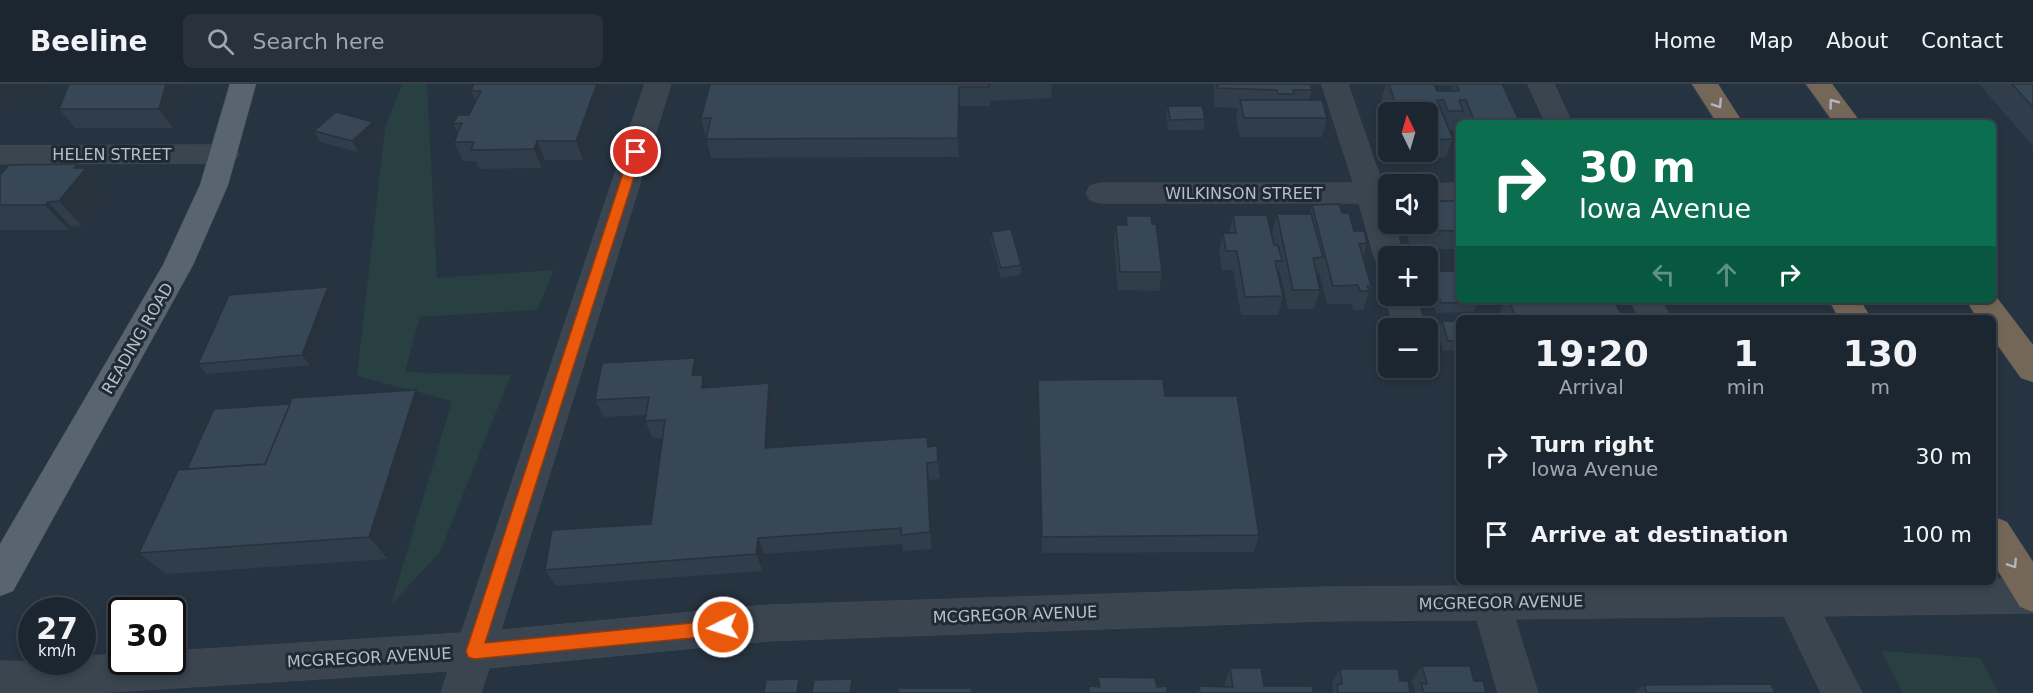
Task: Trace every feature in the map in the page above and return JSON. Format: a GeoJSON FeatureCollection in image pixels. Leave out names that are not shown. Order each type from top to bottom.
{"type":"FeatureCollection","features":[{"type":"Feature","properties":{"kind":"highway"},"geometry":{"type":"LineString","coordinates":[[1705,84],[1728,120]]}},
{"type":"Feature","properties":{"kind":"highway"},"geometry":{"type":"LineString","coordinates":[[1819,84],[1846,120]]}},
{"type":"Feature","properties":{"kind":"highway"},"geometry":{"type":"LineString","coordinates":[[1983,303],[1992,315]]}},
{"type":"Feature","properties":{"kind":"highway"},"geometry":{"type":"LineString","coordinates":[[1996,320],[2033,369]]}},
{"type":"Feature","properties":{"kind":"highway"},"geometry":{"type":"LineString","coordinates":[[1996,536],[2033,596]]}},
{"type":"Feature","properties":{"kind":"main road","name":"READING ROAD"},"geometry":{"type":"LineString","coordinates":[[0,579],[178,265],[225,154],[243,84]]}},
{"type":"Feature","properties":{"kind":"street"},"geometry":{"type":"LineString","coordinates":[[460,693],[658,84]]}},
{"type":"Feature","properties":{"kind":"street"},"geometry":{"type":"LineString","coordinates":[[1335,84],[1378,188]]}},
{"type":"Feature","properties":{"kind":"street"},"geometry":{"type":"LineString","coordinates":[[1541,84],[1558,120]]}},
{"type":"Feature","properties":{"kind":"street","name":"HELEN STREET"},"geometry":{"type":"LineString","coordinates":[[0,154],[225,154]]}},
{"type":"Feature","properties":{"kind":"street","name":"WILKINSON STREET"},"geometry":{"type":"LineString","coordinates":[[1100,193],[1378,193]]}},
{"type":"Feature","properties":{"kind":"street"},"geometry":{"type":"LineString","coordinates":[[1438,193],[1456,193]]}},
{"type":"Feature","properties":{"kind":"street"},"geometry":{"type":"LineString","coordinates":[[1791,591],[1842,693]]}},
{"type":"Feature","properties":{"kind":"street","name":"MCGREGOR AVENUE"},"geometry":{"type":"LineString","coordinates":[[0,680],[474,651],[768,623],[1324,604],[1491,603],[1791,591],[1882,598],[2033,596]]}},
{"type":"Feature","properties":{"kind":"street"},"geometry":{"type":"LineString","coordinates":[[1491,603],[1518,693]]}},
{"type":"Feature","properties":{"kind":"green space"},"geometry":{"type":"Polygon","coordinates":[[[402,84],[427,84],[437,278],[554,270],[537,310],[420,317],[405,372],[511,375],[440,552],[391,605],[452,401],[357,376],[385,128],[402,84]]]}},
{"type":"Feature","properties":{"kind":"green space"},"geometry":{"type":"Polygon","coordinates":[[[1881,651],[1980,658],[1999,693],[1903,693],[1881,651]]]}},
{"type":"Feature","properties":{"kind":"building"},"geometry":{"type":"Polygon","coordinates":[[[69,84],[166,84],[159,109],[59,109],[69,84]]]}},
{"type":"Feature","properties":{"kind":"building"},"geometry":{"type":"Polygon","coordinates":[[[474,84],[597,84],[576,141],[537,141],[534,149],[471,150],[474,142],[454,142],[462,123],[453,124],[458,115],[469,115],[481,91],[471,91],[474,84]]]}},
{"type":"Feature","properties":{"kind":"building"},"geometry":{"type":"Polygon","coordinates":[[[710,84],[989,84],[989,87],[959,87],[958,138],[706,139],[711,118],[701,118],[710,84]]]}},
{"type":"Feature","properties":{"kind":"building"},"geometry":{"type":"Polygon","coordinates":[[[1217,84],[1310,84],[1312,90],[1293,90],[1294,94],[1278,94],[1277,90],[1218,88],[1217,84]]]}},
{"type":"Feature","properties":{"kind":"building"},"geometry":{"type":"Polygon","coordinates":[[[1389,84],[1434,84],[1437,91],[1459,91],[1456,84],[1502,84],[1519,120],[1474,120],[1466,100],[1459,100],[1463,111],[1448,111],[1444,100],[1437,100],[1438,102],[1395,102],[1389,84]]]}},
{"type":"Feature","properties":{"kind":"building"},"geometry":{"type":"Polygon","coordinates":[[[2012,84],[2033,84],[2033,107],[2012,84]]]}},
{"type":"Feature","properties":{"kind":"building"},"geometry":{"type":"Polygon","coordinates":[[[1240,100],[1322,100],[1327,118],[1244,118],[1240,100]]]}},
{"type":"Feature","properties":{"kind":"building"},"geometry":{"type":"Polygon","coordinates":[[[1438,102],[1453,139],[1438,140],[1438,102]]]}},
{"type":"Feature","properties":{"kind":"building"},"geometry":{"type":"Polygon","coordinates":[[[1168,106],[1202,106],[1205,119],[1170,120],[1168,106]]]}},
{"type":"Feature","properties":{"kind":"building"},"geometry":{"type":"Polygon","coordinates":[[[336,112],[373,122],[352,141],[314,131],[336,112]]]}},
{"type":"Feature","properties":{"kind":"building"},"geometry":{"type":"Polygon","coordinates":[[[77,164],[74,168],[86,168],[59,201],[48,202],[45,205],[0,205],[0,175],[9,165],[77,164]]]}},
{"type":"Feature","properties":{"kind":"building"},"geometry":{"type":"Polygon","coordinates":[[[1438,201],[1456,201],[1456,231],[1438,230],[1438,201]]]}},
{"type":"Feature","properties":{"kind":"building"},"geometry":{"type":"Polygon","coordinates":[[[1339,204],[1342,213],[1349,213],[1354,231],[1364,231],[1367,243],[1359,244],[1371,286],[1367,286],[1369,291],[1360,291],[1358,285],[1333,286],[1312,205],[1339,204]]]}},
{"type":"Feature","properties":{"kind":"building"},"geometry":{"type":"Polygon","coordinates":[[[1277,214],[1311,214],[1323,257],[1313,258],[1320,290],[1293,290],[1277,214]]]}},
{"type":"Feature","properties":{"kind":"building"},"geometry":{"type":"Polygon","coordinates":[[[1233,215],[1267,215],[1274,245],[1278,245],[1282,261],[1275,261],[1283,296],[1245,297],[1237,251],[1226,251],[1223,233],[1236,233],[1233,215]]]}},
{"type":"Feature","properties":{"kind":"building"},"geometry":{"type":"Polygon","coordinates":[[[1126,216],[1151,216],[1152,224],[1156,224],[1162,272],[1120,272],[1116,225],[1127,225],[1126,216]]]}},
{"type":"Feature","properties":{"kind":"building"},"geometry":{"type":"Polygon","coordinates":[[[1011,229],[1021,265],[1001,268],[991,232],[1011,229]]]}},
{"type":"Feature","properties":{"kind":"building"},"geometry":{"type":"Polygon","coordinates":[[[1438,271],[1456,271],[1456,303],[1441,303],[1438,294],[1438,271]]]}},
{"type":"Feature","properties":{"kind":"building"},"geometry":{"type":"Polygon","coordinates":[[[328,287],[302,355],[198,364],[229,295],[328,287]]]}},
{"type":"Feature","properties":{"kind":"building"},"geometry":{"type":"Polygon","coordinates":[[[1510,303],[1616,303],[1622,315],[1515,315],[1510,303]]]}},
{"type":"Feature","properties":{"kind":"building"},"geometry":{"type":"Polygon","coordinates":[[[1442,321],[1456,321],[1456,340],[1448,341],[1442,321]]]}},
{"type":"Feature","properties":{"kind":"building"},"geometry":{"type":"Polygon","coordinates":[[[695,358],[692,375],[703,375],[702,388],[769,383],[765,448],[927,437],[928,447],[937,446],[938,462],[927,463],[930,532],[901,535],[901,528],[758,538],[756,554],[545,570],[552,530],[651,524],[665,420],[645,421],[649,397],[595,400],[602,363],[695,358]]]}},
{"type":"Feature","properties":{"kind":"building"},"geometry":{"type":"Polygon","coordinates":[[[1163,379],[1165,396],[1237,396],[1259,535],[1042,537],[1038,380],[1163,379]]]}},
{"type":"Feature","properties":{"kind":"building"},"geometry":{"type":"Polygon","coordinates":[[[416,390],[369,537],[139,553],[178,470],[265,464],[292,398],[416,390]]]}},
{"type":"Feature","properties":{"kind":"building"},"geometry":{"type":"Polygon","coordinates":[[[290,404],[265,464],[187,469],[214,409],[290,404]]]}},
{"type":"Feature","properties":{"kind":"building"},"geometry":{"type":"Polygon","coordinates":[[[1422,666],[1470,666],[1474,681],[1483,681],[1486,693],[1424,693],[1421,683],[1427,684],[1422,666]]]}},
{"type":"Feature","properties":{"kind":"building"},"geometry":{"type":"Polygon","coordinates":[[[1230,668],[1261,668],[1264,686],[1312,686],[1313,693],[1200,693],[1199,686],[1233,687],[1230,668]]]}},
{"type":"Feature","properties":{"kind":"building"},"geometry":{"type":"Polygon","coordinates":[[[1340,669],[1398,669],[1400,681],[1408,681],[1410,693],[1338,693],[1337,685],[1342,684],[1340,669]]]}},
{"type":"Feature","properties":{"kind":"building"},"geometry":{"type":"Polygon","coordinates":[[[1098,677],[1155,678],[1157,687],[1167,686],[1167,693],[1089,693],[1089,686],[1100,687],[1098,677]]]}},
{"type":"Feature","properties":{"kind":"building"},"geometry":{"type":"Polygon","coordinates":[[[799,679],[797,692],[812,692],[814,680],[852,679],[850,693],[764,693],[766,680],[799,679]]]}},
{"type":"Feature","properties":{"kind":"building"},"geometry":{"type":"Polygon","coordinates":[[[1771,684],[1775,693],[1647,693],[1644,685],[1771,684]]]}},
{"type":"Feature","properties":{"kind":"building"},"geometry":{"type":"Polygon","coordinates":[[[898,688],[972,688],[972,693],[898,693],[898,688]]]}},
{"type":"Feature","properties":{"kind":"route"},"geometry":{"type":"LineString","coordinates":[[636,152],[474,651],[723,627]]}}]}
